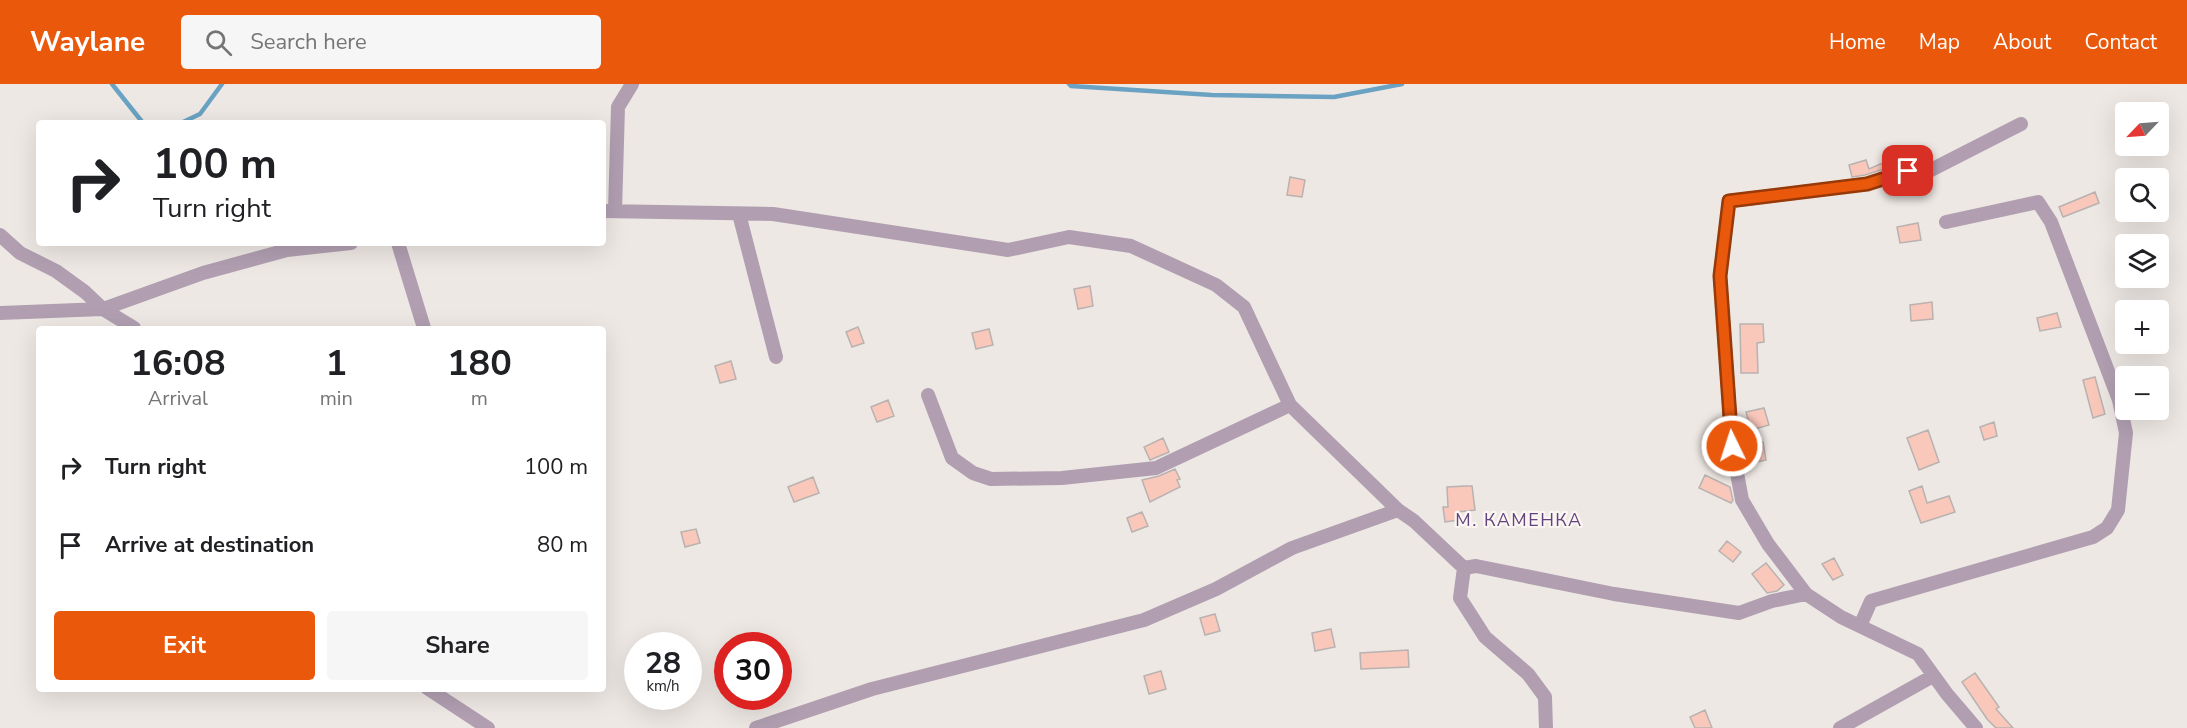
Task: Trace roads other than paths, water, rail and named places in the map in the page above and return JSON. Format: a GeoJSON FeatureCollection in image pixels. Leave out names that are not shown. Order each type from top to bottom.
{"type":"FeatureCollection","features":[{"type":"Feature","properties":{"kind":"street"},"geometry":{"type":"LineString","coordinates":[[632,84],[618,107],[609,211],[773,214],[1008,250],[1069,237],[1131,246],[1216,285],[1244,307],[1290,405],[1398,510],[1414,521],[1464,568]]}},
{"type":"Feature","properties":{"kind":"street"},"geometry":{"type":"LineString","coordinates":[[1976,728],[1918,654],[1841,617],[1806,594],[1768,544],[1742,500],[1732,446],[1720,276],[1729,201],[1867,184],[1908,171],[1927,172],[2021,124]]}},
{"type":"Feature","properties":{"kind":"street"},"geometry":{"type":"LineString","coordinates":[[1860,626],[1871,602],[2093,537],[2107,528],[2118,510],[2126,433],[2119,400],[2050,222],[2038,202],[1946,222]]}},
{"type":"Feature","properties":{"kind":"street"},"geometry":{"type":"LineString","coordinates":[[739,214],[776,357]]}},
{"type":"Feature","properties":{"kind":"street"},"geometry":{"type":"LineString","coordinates":[[0,235],[20,253],[56,271],[85,292],[103,309],[131,326]]}},
{"type":"Feature","properties":{"kind":"street"},"geometry":{"type":"LineString","coordinates":[[0,313],[103,309],[203,273],[287,250],[324,246]]}},
{"type":"Feature","properties":{"kind":"street"},"geometry":{"type":"LineString","coordinates":[[399,246],[423,326]]}},
{"type":"Feature","properties":{"kind":"street"},"geometry":{"type":"LineString","coordinates":[[928,395],[952,458],[973,473],[991,479],[1062,478],[1156,468],[1290,405]]}},
{"type":"Feature","properties":{"kind":"street"},"geometry":{"type":"LineString","coordinates":[[756,728],[872,689],[1144,620],[1216,589],[1292,548],[1398,510]]}},
{"type":"Feature","properties":{"kind":"street"},"geometry":{"type":"LineString","coordinates":[[1464,568],[1476,566],[1614,594],[1739,613],[1772,601],[1806,594]]}},
{"type":"Feature","properties":{"kind":"street"},"geometry":{"type":"LineString","coordinates":[[1464,568],[1460,597],[1485,637],[1528,674],[1545,697],[1546,728]]}},
{"type":"Feature","properties":{"kind":"street"},"geometry":{"type":"LineString","coordinates":[[1840,728],[1934,676]]}},
{"type":"Feature","properties":{"kind":"street"},"geometry":{"type":"LineString","coordinates":[[433,692],[488,728]]}},
{"type":"Feature","properties":{"kind":"waterway"},"geometry":{"type":"LineString","coordinates":[[112,84],[141,120]]}},
{"type":"Feature","properties":{"kind":"waterway"},"geometry":{"type":"LineString","coordinates":[[187,120],[200,114],[222,84]]}},
{"type":"Feature","properties":{"kind":"waterway"},"geometry":{"type":"LineString","coordinates":[[1069,84],[1071,86],[1212,95],[1334,97],[1402,84]]}},
{"type":"Feature","properties":{"kind":"district","name":"М. КАМЕНКА"},"geometry":{"type":"Point","coordinates":[1519,520]}}]}
